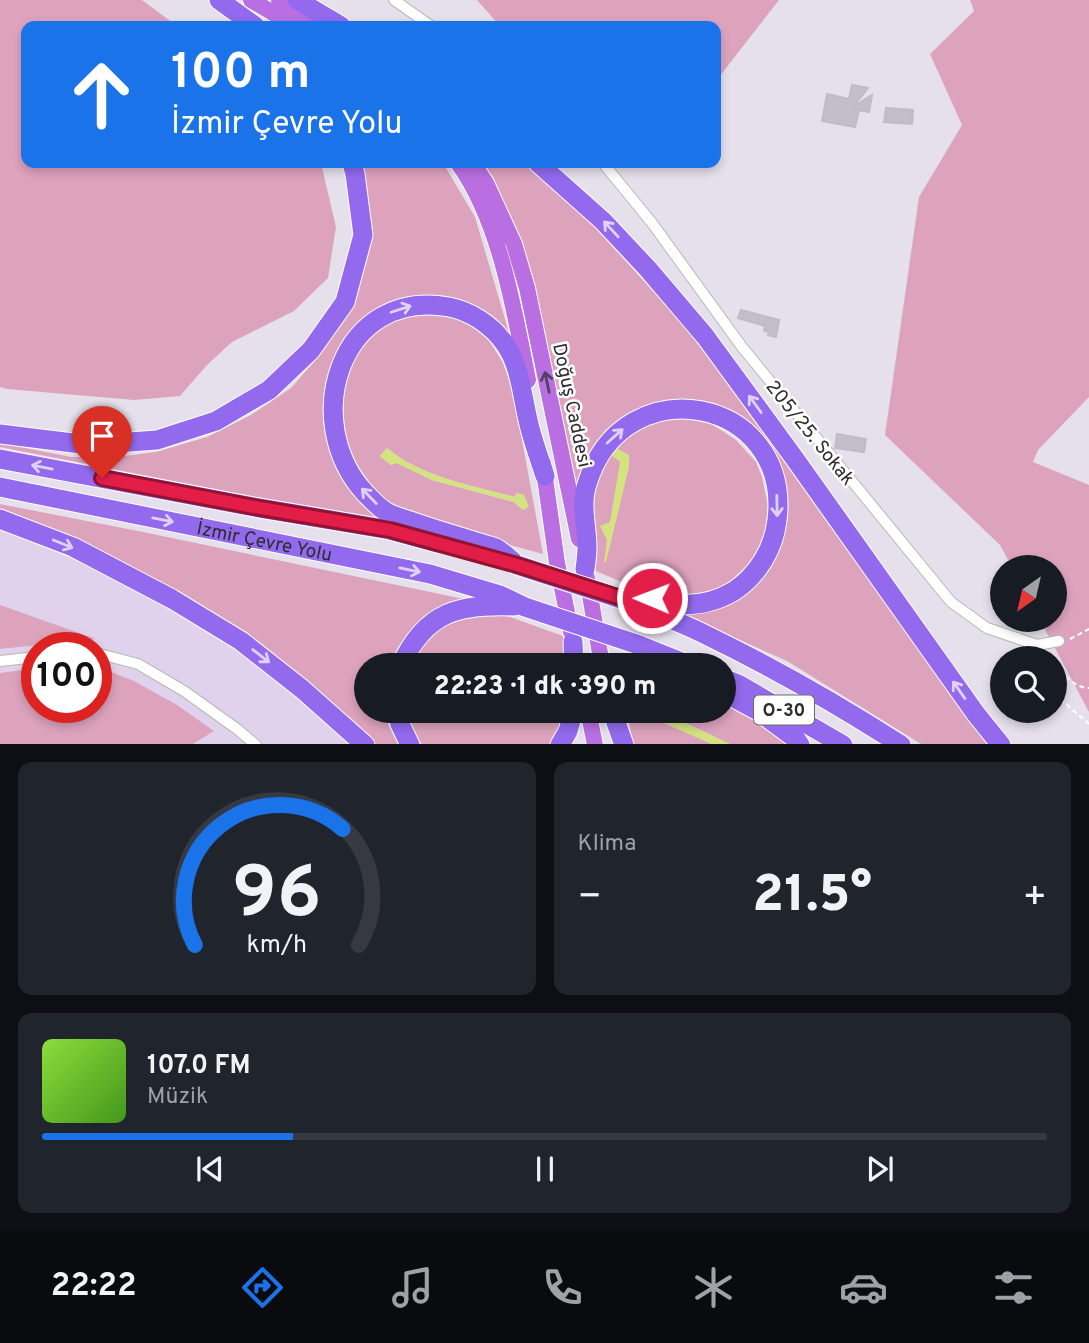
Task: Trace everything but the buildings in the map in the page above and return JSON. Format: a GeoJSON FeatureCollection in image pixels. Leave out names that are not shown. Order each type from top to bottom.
{"type":"FeatureCollection","features":[{"type":"Feature","properties":{"kind":"highway"},"geometry":{"type":"LineString","coordinates":[[219,0],[248,21]]}},
{"type":"Feature","properties":{"kind":"highway"},"geometry":{"type":"LineString","coordinates":[[297,0],[333,21]]}},
{"type":"Feature","properties":{"kind":"highway"},"geometry":{"type":"LineString","coordinates":[[0,434],[89,445],[156,440],[216,421],[269,390],[311,349],[345,302],[363,235],[353,168]]}},
{"type":"Feature","properties":{"kind":"highway"},"geometry":{"type":"LineString","coordinates":[[544,168],[603,221],[705,336],[968,703],[1001,744]]}},
{"type":"Feature","properties":{"kind":"highway"},"geometry":{"type":"LineString","coordinates":[[517,565],[498,549],[386,513],[364,492],[346,466],[335,440],[332,418],[333,390],[353,343],[367,326],[391,311],[410,305],[431,303],[460,309],[485,323],[506,345],[518,372],[529,424],[545,476]]}},
{"type":"Feature","properties":{"kind":"highway"},"geometry":{"type":"LineString","coordinates":[[585,569],[586,487],[593,465],[606,444],[621,429],[658,411],[683,408],[728,419],[748,434],[765,455],[776,480],[779,508],[772,544],[750,578],[713,601],[687,605],[667,603],[637,594],[621,598]]}},
{"type":"Feature","properties":{"kind":"highway","name":"İzmir Çevre Yolu"},"geometry":{"type":"LineString","coordinates":[[0,459],[390,530],[517,565]]}},
{"type":"Feature","properties":{"kind":"highway","name":"İzmir Çevre Yolu"},"geometry":{"type":"LineString","coordinates":[[0,487],[430,574],[500,594],[526,607]]}},
{"type":"Feature","properties":{"kind":"highway"},"geometry":{"type":"LineString","coordinates":[[0,519],[73,547],[172,599],[229,634],[302,689],[365,744]]}},
{"type":"Feature","properties":{"kind":"highway","name":"O-30"},"geometry":{"type":"LineString","coordinates":[[517,565],[621,598],[702,633],[861,719],[901,744]]}},
{"type":"Feature","properties":{"kind":"highway"},"geometry":{"type":"LineString","coordinates":[[407,653],[425,628],[454,611],[472,606],[526,607],[659,653]]}},
{"type":"Feature","properties":{"kind":"highway"},"geometry":{"type":"LineString","coordinates":[[573,642],[574,653]]}},
{"type":"Feature","properties":{"kind":"highway"},"geometry":{"type":"LineString","coordinates":[[639,645],[653,653]]}},
{"type":"Feature","properties":{"kind":"highway","name":"O-30"},"geometry":{"type":"LineString","coordinates":[[736,683],[843,744]]}},
{"type":"Feature","properties":{"kind":"highway"},"geometry":{"type":"LineString","coordinates":[[736,699],[758,711],[796,738],[800,744]]}},
{"type":"Feature","properties":{"kind":"highway"},"geometry":{"type":"LineString","coordinates":[[400,723],[410,744]]}},
{"type":"Feature","properties":{"kind":"highway"},"geometry":{"type":"LineString","coordinates":[[560,744],[570,723]]}},
{"type":"Feature","properties":{"kind":"highway"},"geometry":{"type":"LineString","coordinates":[[616,723],[624,744]]}},
{"type":"Feature","properties":{"kind":"main road"},"geometry":{"type":"LineString","coordinates":[[251,0],[287,21]]}},
{"type":"Feature","properties":{"kind":"main road"},"geometry":{"type":"LineString","coordinates":[[279,0],[315,21]]}},
{"type":"Feature","properties":{"kind":"main road","name":"Doğuş Caddesi"},"geometry":{"type":"LineString","coordinates":[[462,168],[498,249],[514,309],[573,642]]}},
{"type":"Feature","properties":{"kind":"main road","name":"Doğuş Caddesi"},"geometry":{"type":"LineString","coordinates":[[476,168],[514,244],[527,288],[600,653]]}},
{"type":"Feature","properties":{"kind":"main road"},"geometry":{"type":"LineString","coordinates":[[591,723],[596,744]]}},
{"type":"Feature","properties":{"kind":"main road"},"geometry":{"type":"LineString","coordinates":[[614,723],[617,744]]}},
{"type":"Feature","properties":{"kind":"street"},"geometry":{"type":"LineString","coordinates":[[394,0],[424,21]]}},
{"type":"Feature","properties":{"kind":"street","name":"205/25. Sokak"},"geometry":{"type":"LineString","coordinates":[[607,168],[652,223],[742,347],[951,602],[987,628],[1037,645],[1059,640]]}},
{"type":"Feature","properties":{"kind":"street"},"geometry":{"type":"LineString","coordinates":[[112,657],[138,664],[184,691],[256,744]]}},
{"type":"Feature","properties":{"kind":"street"},"geometry":{"type":"LineString","coordinates":[[0,661],[21,659]]}},
{"type":"Feature","properties":{"kind":"path"},"geometry":{"type":"LineString","coordinates":[[1067,675],[1081,688],[1089,688]]}},
{"type":"Feature","properties":{"kind":"path"},"geometry":{"type":"LineString","coordinates":[[1067,705],[1089,724]]}},
{"type":"Feature","properties":{"kind":"shaded area"},"geometry":{"type":"Polygon","coordinates":[[[0,0],[142,0],[170,21],[21,21],[21,168],[322,168],[336,227],[328,278],[294,311],[232,342],[180,396],[134,400],[0,387],[0,0]]]}},
{"type":"Feature","properties":{"kind":"shaded area"},"geometry":{"type":"Polygon","coordinates":[[[477,0],[779,0],[721,75],[721,21],[496,21],[477,0]]]}},
{"type":"Feature","properties":{"kind":"shaded area"},"geometry":{"type":"Polygon","coordinates":[[[970,0],[1089,0],[1089,397],[1038,450],[1033,462],[1089,485],[1089,712],[1067,671],[1067,646],[1054,646],[1046,632],[1068,632],[1068,555],[1005,555],[1000,545],[885,435],[919,197],[962,125],[930,54],[974,11],[970,0]]]}},
{"type":"Feature","properties":{"kind":"shaded area"},"geometry":{"type":"Polygon","coordinates":[[[362,168],[446,168],[475,217],[514,350],[455,303],[362,324],[325,403],[328,441],[339,471],[398,525],[0,447],[0,443],[71,457],[117,457],[156,452],[207,437],[251,415],[291,388],[321,354],[345,314],[368,234],[367,187],[362,168]]]}},
{"type":"Feature","properties":{"kind":"shaded area"},"geometry":{"type":"Polygon","coordinates":[[[481,168],[529,168],[585,216],[686,328],[990,744],[921,744],[787,661],[681,614],[754,579],[779,490],[750,432],[652,409],[578,494],[521,248],[481,168]]]}},
{"type":"Feature","properties":{"kind":"shaded area"},"geometry":{"type":"Polygon","coordinates":[[[434,313],[464,320],[488,339],[502,361],[513,391],[543,554],[426,522],[382,502],[342,441],[339,380],[353,352],[375,330],[403,317],[434,313]],[[387,448],[380,456],[391,465],[396,462],[432,480],[514,502],[523,510],[517,493],[514,497],[447,479],[400,458],[387,448]]]}},
{"type":"Feature","properties":{"kind":"shaded area"},"geometry":{"type":"Polygon","coordinates":[[[682,418],[711,424],[736,440],[756,462],[768,506],[765,535],[751,561],[719,590],[689,598],[645,592],[596,571],[592,554],[592,483],[626,435],[653,422],[682,418]]]}},
{"type":"Feature","properties":{"kind":"shaded area"},"geometry":{"type":"Polygon","coordinates":[[[387,448],[415,466],[447,479],[514,497],[517,493],[524,495],[529,507],[523,510],[514,502],[432,480],[396,463],[391,465],[380,456],[387,448]]]}},
{"type":"Feature","properties":{"kind":"shaded area"},"geometry":{"type":"Polygon","coordinates":[[[616,448],[629,455],[629,467],[604,562],[607,540],[600,526],[610,522],[620,462],[610,454],[616,448]]]}},
{"type":"Feature","properties":{"kind":"shaded area"},"geometry":{"type":"Polygon","coordinates":[[[0,504],[464,599],[441,609],[419,624],[395,653],[354,653],[354,723],[388,723],[398,744],[375,744],[302,678],[0,513],[0,504]]]}},
{"type":"Feature","properties":{"kind":"shaded area"},"geometry":{"type":"Polygon","coordinates":[[[0,528],[107,574],[218,635],[352,744],[0,744],[0,528]]]}},
{"type":"Feature","properties":{"kind":"shaded area"},"geometry":{"type":"Polygon","coordinates":[[[0,605],[76,632],[21,632],[21,647],[0,649],[0,605]]]}},
{"type":"Feature","properties":{"kind":"shaded area"},"geometry":{"type":"Polygon","coordinates":[[[499,613],[563,636],[566,653],[413,653],[448,618],[499,613]]]}},
{"type":"Feature","properties":{"kind":"shaded area"},"geometry":{"type":"Polygon","coordinates":[[[21,670],[21,723],[112,723],[112,672],[134,681],[177,705],[214,731],[193,744],[0,744],[0,673],[21,670]]]}},
{"type":"Feature","properties":{"kind":"shaded area"},"geometry":{"type":"Polygon","coordinates":[[[736,707],[791,744],[730,744],[685,723],[736,723],[736,707]]]}},
{"type":"Feature","properties":{"kind":"shaded area"},"geometry":{"type":"Polygon","coordinates":[[[409,723],[562,723],[552,744],[422,744],[413,734],[409,723]]]}},
{"type":"Feature","properties":{"kind":"shaded area"},"geometry":{"type":"Polygon","coordinates":[[[629,723],[664,723],[712,744],[633,744],[629,723]]]}},
{"type":"Feature","properties":{"kind":"shaded area"},"geometry":{"type":"Polygon","coordinates":[[[664,723],[685,723],[730,744],[712,744],[664,723]]]}},
{"type":"Feature","properties":{"kind":"route"},"geometry":{"type":"LineString","coordinates":[[102,478],[390,530],[517,565],[621,598],[637,594],[652,598]]}}]}
